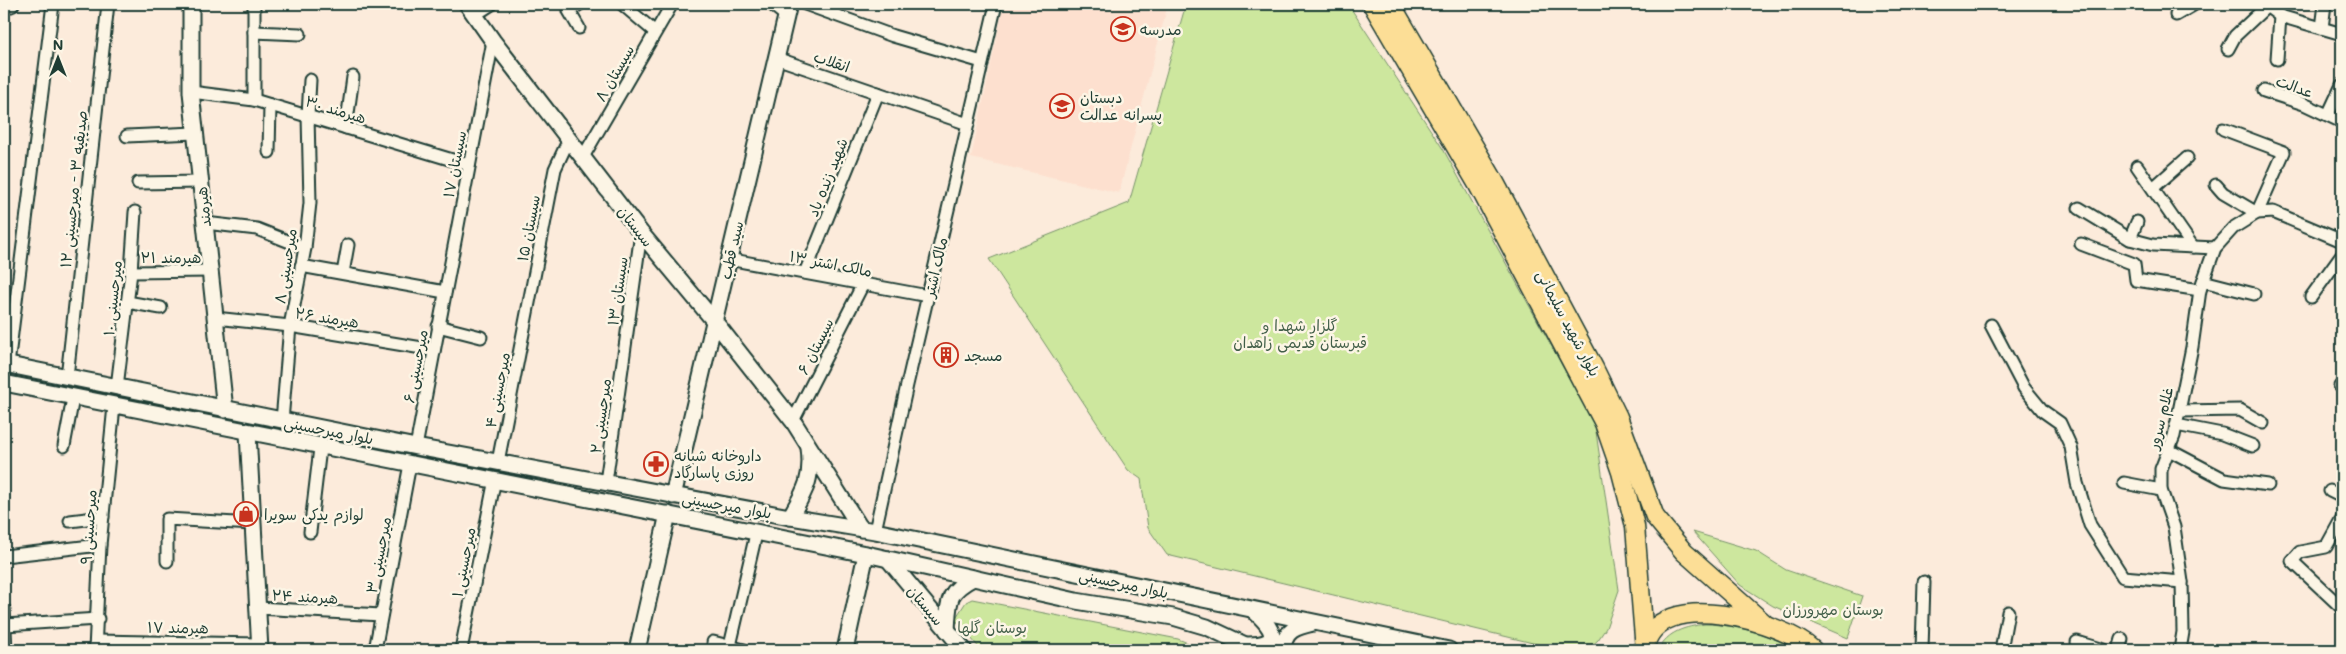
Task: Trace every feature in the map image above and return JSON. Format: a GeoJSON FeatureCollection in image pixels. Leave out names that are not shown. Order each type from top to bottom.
{"type":"FeatureCollection","features":[{"type":"Feature","properties":{"kind":"main road"},"geometry":{"type":"LineString","coordinates":[[4,4],[11,4]]}},
{"type":"Feature","properties":{"kind":"main road","name":"هیرمند"},"geometry":{"type":"LineString","coordinates":[[191,4],[191,92],[225,410]]}},
{"type":"Feature","properties":{"kind":"main road","name":"بلوار شهید سلیمانی"},"geometry":{"type":"LineString","coordinates":[[1372,4],[1478,185],[1604,423],[1621,472],[1635,526],[1645,650]]}},
{"type":"Feature","properties":{"kind":"main road","name":"بلوار شهید سلیمانی"},"geometry":{"type":"LineString","coordinates":[[1391,4],[1492,177],[1594,368],[1618,417],[1655,517],[1684,552],[1764,623]]}},
{"type":"Feature","properties":{"kind":"main road","name":"سیستان"},"geometry":{"type":"LineString","coordinates":[[471,9],[640,232],[715,322],[793,422],[868,530]]}},
{"type":"Feature","properties":{"kind":"main road","name":"سید قطب"},"geometry":{"type":"LineString","coordinates":[[673,496],[788,10]]}},
{"type":"Feature","properties":{"kind":"main road","name":"بلوار میرحسینی"},"geometry":{"type":"LineString","coordinates":[[6,365],[225,410],[552,471],[673,496],[868,530],[1449,650]]}},
{"type":"Feature","properties":{"kind":"main road","name":"بلوار میرحسینی"},"geometry":{"type":"LineString","coordinates":[[4,384],[320,448],[495,479],[756,534],[866,554],[1076,601],[1173,617],[1207,627],[1252,648]]}},
{"type":"Feature","properties":{"kind":"main road"},"geometry":{"type":"LineString","coordinates":[[138,411],[142,392]]}},
{"type":"Feature","properties":{"kind":"main road"},"geometry":{"type":"LineString","coordinates":[[248,433],[259,647]]}},
{"type":"Feature","properties":{"kind":"main road","name":"سیستان"},"geometry":{"type":"LineString","coordinates":[[790,517],[810,480],[811,466],[808,444]]}},
{"type":"Feature","properties":{"kind":"main road"},"geometry":{"type":"LineString","coordinates":[[548,490],[552,471]]}},
{"type":"Feature","properties":{"kind":"main road"},"geometry":{"type":"LineString","coordinates":[[638,650],[668,514]]}},
{"type":"Feature","properties":{"kind":"main road"},"geometry":{"type":"LineString","coordinates":[[845,650],[866,554]]}},
{"type":"Feature","properties":{"kind":"main road","name":"سیستان"},"geometry":{"type":"LineString","coordinates":[[888,559],[964,650]]}},
{"type":"Feature","properties":{"kind":"main road"},"geometry":{"type":"LineString","coordinates":[[947,630],[951,596],[958,586],[973,578]]}},
{"type":"Feature","properties":{"kind":"main road"},"geometry":{"type":"LineString","coordinates":[[1252,648],[1268,642],[1271,636],[1268,623],[1253,610]]}},
{"type":"Feature","properties":{"kind":"main road"},"geometry":{"type":"LineString","coordinates":[[1645,650],[1647,640],[1657,626],[1679,616],[1702,614],[1727,616],[1764,623],[1813,648]]}},
{"type":"Feature","properties":{"kind":"main road"},"geometry":{"type":"LineString","coordinates":[[1283,650],[1287,633],[1295,627],[1314,622]]}},
{"type":"Feature","properties":{"kind":"street"},"geometry":{"type":"LineString","coordinates":[[6,365],[54,4]]}},
{"type":"Feature","properties":{"kind":"street","name":"صدیقیه ۳ - میرحسینی ۱۲"},"geometry":{"type":"LineString","coordinates":[[67,377],[108,4]]}},
{"type":"Feature","properties":{"kind":"street"},"geometry":{"type":"LineString","coordinates":[[254,4],[254,100]]}},
{"type":"Feature","properties":{"kind":"street"},"geometry":{"type":"LineString","coordinates":[[471,9],[492,4]]}},
{"type":"Feature","properties":{"kind":"street"},"geometry":{"type":"LineString","coordinates":[[579,28],[569,11],[580,4]]}},
{"type":"Feature","properties":{"kind":"street"},"geometry":{"type":"LineString","coordinates":[[622,4],[655,32]]}},
{"type":"Feature","properties":{"kind":"street","name":"سیستان ۸"},"geometry":{"type":"LineString","coordinates":[[583,157],[672,4]]}},
{"type":"Feature","properties":{"kind":"street"},"geometry":{"type":"LineString","coordinates":[[771,4],[788,10]]}},
{"type":"Feature","properties":{"kind":"street"},"geometry":{"type":"LineString","coordinates":[[805,4],[893,36],[982,62]]}},
{"type":"Feature","properties":{"kind":"street","name":"مالک اشتر"},"geometry":{"type":"LineString","coordinates":[[868,530],[928,296],[996,4]]}},
{"type":"Feature","properties":{"kind":"street"},"geometry":{"type":"LineString","coordinates":[[2176,15],[2195,4]]}},
{"type":"Feature","properties":{"kind":"street"},"geometry":{"type":"LineString","coordinates":[[2322,28],[2325,4]]}},
{"type":"Feature","properties":{"kind":"street"},"geometry":{"type":"LineString","coordinates":[[2228,49],[2235,36],[2266,5],[2280,16],[2342,34]]}},
{"type":"Feature","properties":{"kind":"street"},"geometry":{"type":"LineString","coordinates":[[2277,59],[2280,16]]}},
{"type":"Feature","properties":{"kind":"street"},"geometry":{"type":"LineString","coordinates":[[254,32],[300,34]]}},
{"type":"Feature","properties":{"kind":"street","name":"سیستان ۱۷"},"geometry":{"type":"LineString","coordinates":[[445,292],[494,41]]}},
{"type":"Feature","properties":{"kind":"street","name":"انقلاب"},"geometry":{"type":"LineString","coordinates":[[776,58],[968,124]]}},
{"type":"Feature","properties":{"kind":"street"},"geometry":{"type":"LineString","coordinates":[[346,128],[353,77]]}},
{"type":"Feature","properties":{"kind":"street","name":"میرحسینی ۸"},"geometry":{"type":"LineString","coordinates":[[282,421],[290,326],[305,248],[310,203],[308,116],[310,80]]}},
{"type":"Feature","properties":{"kind":"street"},"geometry":{"type":"LineString","coordinates":[[2328,115],[2342,85]]}},
{"type":"Feature","properties":{"kind":"street","name":"عدالت"},"geometry":{"type":"LineString","coordinates":[[2264,91],[2304,104],[2342,122]]}},
{"type":"Feature","properties":{"kind":"street","name":"هیرمند ۳۰"},"geometry":{"type":"LineString","coordinates":[[191,92],[254,100],[469,165]]}},
{"type":"Feature","properties":{"kind":"street","name":"شهید زنده یاد"},"geometry":{"type":"LineString","coordinates":[[805,273],[878,93]]}},
{"type":"Feature","properties":{"kind":"street"},"geometry":{"type":"LineString","coordinates":[[268,152],[270,105]]}},
{"type":"Feature","properties":{"kind":"street"},"geometry":{"type":"LineString","coordinates":[[2223,130],[2284,152],[2257,213]]}},
{"type":"Feature","properties":{"kind":"street"},"geometry":{"type":"LineString","coordinates":[[127,136],[195,132]]}},
{"type":"Feature","properties":{"kind":"street","name":"سیستان ۱۵"},"geometry":{"type":"LineString","coordinates":[[525,324],[555,168],[569,139]]}},
{"type":"Feature","properties":{"kind":"street"},"geometry":{"type":"LineString","coordinates":[[2153,188],[2187,158]]}},
{"type":"Feature","properties":{"kind":"street"},"geometry":{"type":"LineString","coordinates":[[2137,166],[2193,246]]}},
{"type":"Feature","properties":{"kind":"street"},"geometry":{"type":"LineString","coordinates":[[138,183],[201,182]]}},
{"type":"Feature","properties":{"kind":"street"},"geometry":{"type":"LineString","coordinates":[[2216,185],[2222,193],[2257,213],[2273,212],[2342,241]]}},
{"type":"Feature","properties":{"kind":"street"},"geometry":{"type":"LineString","coordinates":[[2079,208],[2130,239],[2154,245],[2215,248]]}},
{"type":"Feature","properties":{"kind":"street","name":"میرحسینی ۱۰"},"geometry":{"type":"LineString","coordinates":[[118,387],[131,272],[135,212]]}},
{"type":"Feature","properties":{"kind":"street","name":"غلام سرور"},"geometry":{"type":"LineString","coordinates":[[2180,650],[2183,632],[2182,582],[2174,527],[2162,490],[2162,469],[2176,425],[2202,286],[2215,248],[2233,228],[2257,213]]}},
{"type":"Feature","properties":{"kind":"street"},"geometry":{"type":"LineString","coordinates":[[2130,239],[2138,222]]}},
{"type":"Feature","properties":{"kind":"street"},"geometry":{"type":"LineString","coordinates":[[205,223],[257,229],[305,248]]}},
{"type":"Feature","properties":{"kind":"street","name":"سیستان ۱۳"},"geometry":{"type":"LineString","coordinates":[[624,353],[640,232]]}},
{"type":"Feature","properties":{"kind":"street"},"geometry":{"type":"LineString","coordinates":[[2081,244],[2134,264],[2136,280],[2202,286],[2254,294]]}},
{"type":"Feature","properties":{"kind":"street"},"geometry":{"type":"LineString","coordinates":[[343,273],[348,245]]}},
{"type":"Feature","properties":{"kind":"street"},"geometry":{"type":"LineString","coordinates":[[2311,297],[2342,254]]}},
{"type":"Feature","properties":{"kind":"street","name":"مالک اشتر ۱۳"},"geometry":{"type":"LineString","coordinates":[[728,259],[928,296]]}},
{"type":"Feature","properties":{"kind":"street"},"geometry":{"type":"LineString","coordinates":[[301,266],[445,292]]}},
{"type":"Feature","properties":{"kind":"street","name":"هیرمند ۲۱"},"geometry":{"type":"LineString","coordinates":[[131,272],[210,272]]}},
{"type":"Feature","properties":{"kind":"street","name":"سیستان ۶"},"geometry":{"type":"LineString","coordinates":[[793,422],[863,284]]}},
{"type":"Feature","properties":{"kind":"street","name":"میرحسینی ۶"},"geometry":{"type":"LineString","coordinates":[[416,446],[445,292]]}},
{"type":"Feature","properties":{"kind":"street"},"geometry":{"type":"LineString","coordinates":[[127,302],[161,308]]}},
{"type":"Feature","properties":{"kind":"street","name":"هیرمند ۲۶"},"geometry":{"type":"LineString","coordinates":[[215,318],[290,326],[434,350]]}},
{"type":"Feature","properties":{"kind":"street","name":"میرحسینی ۴"},"geometry":{"type":"LineString","coordinates":[[498,462],[525,324]]}},
{"type":"Feature","properties":{"kind":"street"},"geometry":{"type":"LineString","coordinates":[[1991,325],[2024,388],[2043,411],[2060,423],[2071,447],[2077,482],[2090,525],[2123,577],[2182,582]]}},
{"type":"Feature","properties":{"kind":"street"},"geometry":{"type":"LineString","coordinates":[[438,326],[481,337]]}},
{"type":"Feature","properties":{"kind":"street","name":"میرحسینی ۲"},"geometry":{"type":"LineString","coordinates":[[606,482],[624,353]]}},
{"type":"Feature","properties":{"kind":"street"},"geometry":{"type":"LineString","coordinates":[[64,446],[74,398]]}},
{"type":"Feature","properties":{"kind":"street","name":"میرحسینی ۹"},"geometry":{"type":"LineString","coordinates":[[96,646],[100,545],[114,406]]}},
{"type":"Feature","properties":{"kind":"street"},"geometry":{"type":"LineString","coordinates":[[2179,411],[2240,410],[2262,423]]}},
{"type":"Feature","properties":{"kind":"street"},"geometry":{"type":"LineString","coordinates":[[2176,425],[2222,434],[2253,446]]}},
{"type":"Feature","properties":{"kind":"street"},"geometry":{"type":"LineString","coordinates":[[310,532],[320,448]]}},
{"type":"Feature","properties":{"kind":"street"},"geometry":{"type":"LineString","coordinates":[[2169,450],[2224,479],[2268,485]]}},
{"type":"Feature","properties":{"kind":"street","name":"میرحسینی ۳"},"geometry":{"type":"LineString","coordinates":[[375,650],[410,464]]}},
{"type":"Feature","properties":{"kind":"street","name":"میرحسینی ۱"},"geometry":{"type":"LineString","coordinates":[[461,650],[495,479]]}},
{"type":"Feature","properties":{"kind":"street"},"geometry":{"type":"LineString","coordinates":[[2124,483],[2162,490]]}},
{"type":"Feature","properties":{"kind":"street"},"geometry":{"type":"LineString","coordinates":[[2330,491],[2342,497]]}},
{"type":"Feature","properties":{"kind":"street"},"geometry":{"type":"LineString","coordinates":[[70,521],[103,517]]}},
{"type":"Feature","properties":{"kind":"street"},"geometry":{"type":"LineString","coordinates":[[167,561],[168,518],[253,524]]}},
{"type":"Feature","properties":{"kind":"street"},"geometry":{"type":"LineString","coordinates":[[2342,518],[2326,547],[2300,552],[2292,561],[2342,608]]}},
{"type":"Feature","properties":{"kind":"street"},"geometry":{"type":"LineString","coordinates":[[730,646],[756,534]]}},
{"type":"Feature","properties":{"kind":"street"},"geometry":{"type":"LineString","coordinates":[[4,556],[100,545]]}},
{"type":"Feature","properties":{"kind":"street"},"geometry":{"type":"LineString","coordinates":[[1922,650],[1924,582]]}},
{"type":"Feature","properties":{"kind":"street"},"geometry":{"type":"LineString","coordinates":[[4,608],[6,650]]}},
{"type":"Feature","properties":{"kind":"street","name":"هیرمند ۲۴"},"geometry":{"type":"LineString","coordinates":[[258,608],[381,615]]}},
{"type":"Feature","properties":{"kind":"street"},"geometry":{"type":"LineString","coordinates":[[2001,650],[2008,612]]}},
{"type":"Feature","properties":{"kind":"street"},"geometry":{"type":"LineString","coordinates":[[5,624],[98,619]]}},
{"type":"Feature","properties":{"kind":"street"},"geometry":{"type":"LineString","coordinates":[[713,642],[744,650]]}},
{"type":"Feature","properties":{"kind":"street"},"geometry":{"type":"LineString","coordinates":[[2077,642],[2104,650]]}},
{"type":"Feature","properties":{"kind":"street","name":"هیرمند ۱۷"},"geometry":{"type":"LineString","coordinates":[[96,646],[259,647]]}},
{"type":"Feature","properties":{"kind":"shaded area","name":"دبستان پسرانه عدالت"},"geometry":{"type":"Polygon","coordinates":[[[1004,4],[1168,4],[1119,193],[971,158],[1004,4]]]}},
{"type":"Feature","properties":{"kind":"green space","name":"گلزار شهدا و قبرستان قدیمی زاهدان"},"geometry":{"type":"Polygon","coordinates":[[[1186,4],[1348,4],[1443,149],[1595,425],[1619,590],[1606,628],[1598,640],[1587,650],[1562,650],[1167,555],[1148,528],[1141,479],[1128,470],[989,259],[1129,203],[1186,4]]]}},
{"type":"Feature","properties":{"kind":"green space","name":"بوستان مهرورزان"},"geometry":{"type":"Polygon","coordinates":[[[1693,532],[1756,551],[1786,570],[1862,596],[1848,638],[1773,606],[1740,585],[1693,532]]]}},
{"type":"Feature","properties":{"kind":"green space","name":"بوستان گلها"},"geometry":{"type":"Polygon","coordinates":[[[972,599],[1178,639],[1205,650],[981,650],[955,619],[966,602],[972,599]]]}},
{"type":"Feature","properties":{"kind":"green space"},"geometry":{"type":"Polygon","coordinates":[[[1705,624],[1729,626],[1752,631],[1796,650],[1658,650],[1672,634],[1705,624]]]}},
{"type":"Feature","properties":{"kind":"place","name":"مدرسه"},"geometry":{"type":"Point","coordinates":[1123,29]}},
{"type":"Feature","properties":{"kind":"place","name":"دبستان پسرانه عدالت"},"geometry":{"type":"Point","coordinates":[1062,106]}},
{"type":"Feature","properties":{"kind":"place","name":"مسجد"},"geometry":{"type":"Point","coordinates":[946,355]}},
{"type":"Feature","properties":{"kind":"place","name":"داروخانه شبانه روزی پاسارگاد"},"geometry":{"type":"Point","coordinates":[656,464]}},
{"type":"Feature","properties":{"kind":"place","name":"لوازم یدکی سویرا"},"geometry":{"type":"Point","coordinates":[246,514]}}]}
